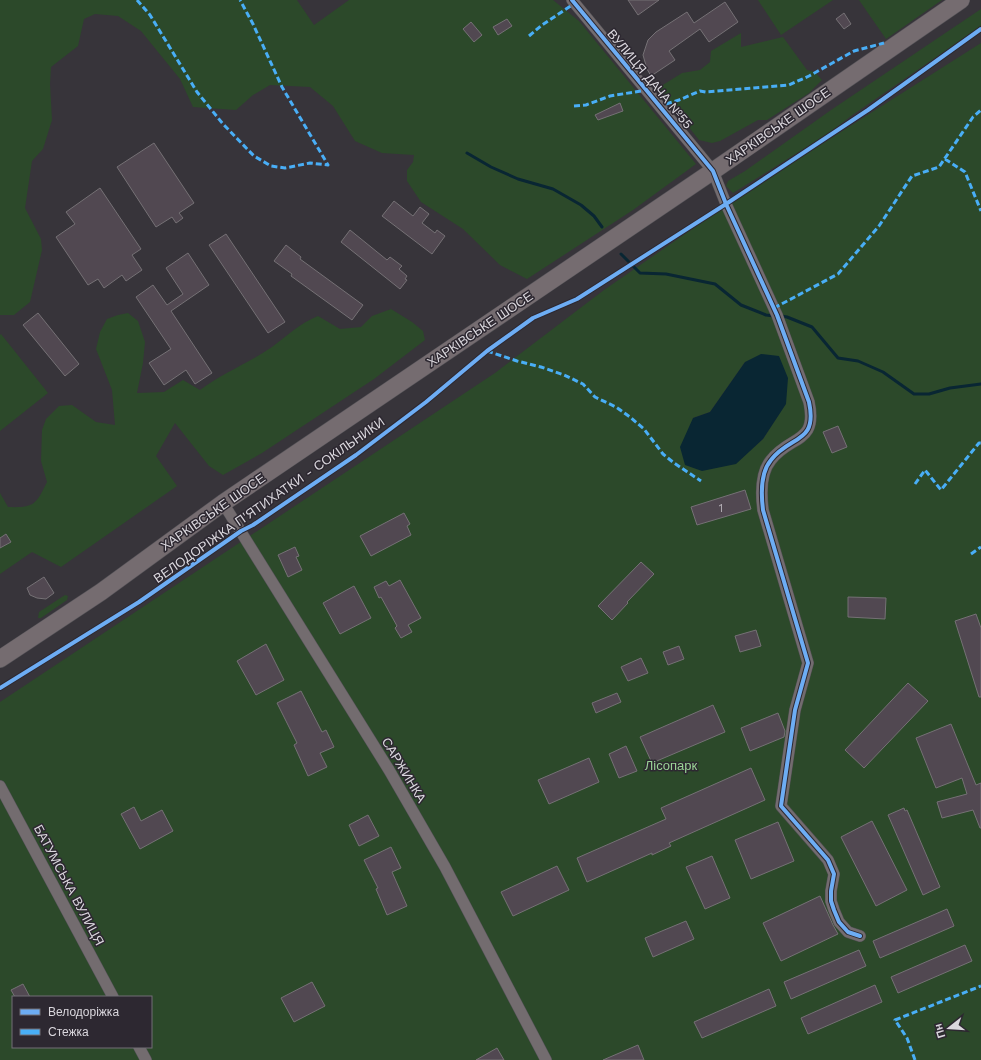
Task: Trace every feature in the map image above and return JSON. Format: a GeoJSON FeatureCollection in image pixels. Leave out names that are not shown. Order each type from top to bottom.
{"type":"FeatureCollection","features":[{"type":"Feature","properties":{"kind":"main road","name":"ХАРКІВСЬКЕ ШОСЕ"},"geometry":{"type":"LineString","coordinates":[[0,659],[102,592],[223,503],[713,171],[961,0]]}},
{"type":"Feature","properties":{"kind":"street","name":"ВУЛИЦЯ ДАЧА №55"},"geometry":{"type":"LineString","coordinates":[[572,0],[713,171],[726,204],[786,335],[809,402],[812,415],[805,435],[781,450],[771,459],[765,468],[762,482],[763,510],[808,663],[795,710],[781,806],[828,860],[834,874],[831,891],[831,901],[834,910],[840,922],[848,932],[860,936]]}},
{"type":"Feature","properties":{"kind":"street","name":"САРЖИНКА"},"geometry":{"type":"LineString","coordinates":[[223,503],[389,770],[445,867],[546,1060]]}},
{"type":"Feature","properties":{"kind":"street","name":"БАТУМСЬКА ВУЛИЦЯ"},"geometry":{"type":"LineString","coordinates":[[0,786],[112,996]]}},
{"type":"Feature","properties":{"kind":"street"},"geometry":{"type":"LineString","coordinates":[[140,1048],[146,1060]]}},
{"type":"Feature","properties":{"kind":"green space"},"geometry":{"type":"Polygon","coordinates":[[[0,0],[297,0],[314,25],[349,0],[553,0],[579,21],[696,164],[633,210],[527,279],[500,265],[463,229],[421,202],[407,181],[407,170],[413,162],[414,155],[382,153],[355,141],[333,106],[310,87],[270,85],[253,95],[236,110],[193,107],[180,79],[141,31],[118,16],[95,14],[84,19],[78,46],[51,67],[50,84],[52,120],[43,149],[32,161],[25,208],[41,239],[42,250],[30,302],[14,315],[0,315],[0,0]]]}},
{"type":"Feature","properties":{"kind":"green space"},"geometry":{"type":"Polygon","coordinates":[[[758,0],[833,0],[781,35],[758,0]]]}},
{"type":"Feature","properties":{"kind":"green space"},"geometry":{"type":"Polygon","coordinates":[[[859,0],[942,0],[886,39],[859,0]]]}},
{"type":"Feature","properties":{"kind":"green space"},"geometry":{"type":"Polygon","coordinates":[[[981,9],[981,26],[851,116],[829,133],[733,193],[726,186],[728,181],[745,171],[831,110],[981,9]]]}},
{"type":"Feature","properties":{"kind":"green space"},"geometry":{"type":"Polygon","coordinates":[[[741,33],[741,47],[783,37],[807,70],[815,72],[822,80],[809,93],[767,120],[758,120],[720,141],[712,143],[699,140],[658,88],[682,73],[700,70],[710,62],[711,51],[741,33]]]}},
{"type":"Feature","properties":{"kind":"green space","name":"Лісопарк"},"geometry":{"type":"Polygon","coordinates":[[[981,43],[981,1060],[0,1060],[0,702],[495,373],[604,290],[740,196],[981,43]],[[745,362],[710,412],[693,418],[736,463],[763,439],[786,403],[745,362]]]}},
{"type":"Feature","properties":{"kind":"green space"},"geometry":{"type":"Polygon","coordinates":[[[391,309],[423,331],[425,340],[374,379],[262,453],[223,475],[209,466],[175,423],[156,456],[177,486],[61,567],[32,552],[0,574],[0,493],[8,507],[24,507],[34,503],[37,500],[47,482],[41,461],[42,430],[46,419],[59,406],[72,405],[96,422],[115,425],[112,390],[96,349],[100,332],[107,319],[128,313],[138,321],[145,342],[143,363],[137,393],[164,392],[183,380],[200,390],[218,378],[263,353],[299,326],[318,316],[340,329],[361,327],[372,316],[391,309]]]}},
{"type":"Feature","properties":{"kind":"green space"},"geometry":{"type":"Polygon","coordinates":[[[1,334],[48,393],[0,431],[0,335],[1,334]]]}},
{"type":"Feature","properties":{"kind":"green space"},"geometry":{"type":"Polygon","coordinates":[[[65,595],[68,596],[67,600],[41,618],[38,618],[39,612],[65,595]]]}},
{"type":"Feature","properties":{"kind":"water"},"geometry":{"type":"Polygon","coordinates":[[[761,354],[779,356],[788,378],[786,404],[763,439],[736,464],[702,471],[685,465],[680,447],[693,418],[710,412],[745,362],[761,354]]]}},
{"type":"Feature","properties":{"kind":"building"},"geometry":{"type":"Polygon","coordinates":[[[628,0],[659,0],[638,15],[628,0]]]}},
{"type":"Feature","properties":{"kind":"building"},"geometry":{"type":"Polygon","coordinates":[[[725,2],[738,22],[709,42],[700,29],[669,51],[675,60],[651,76],[647,69],[643,55],[648,40],[656,32],[687,12],[694,23],[725,2]]]}},
{"type":"Feature","properties":{"kind":"building"},"geometry":{"type":"Polygon","coordinates":[[[844,13],[851,24],[844,29],[836,19],[844,13]]]}},
{"type":"Feature","properties":{"kind":"building"},"geometry":{"type":"Polygon","coordinates":[[[507,19],[512,26],[498,35],[493,27],[507,19]]]}},
{"type":"Feature","properties":{"kind":"building"},"geometry":{"type":"Polygon","coordinates":[[[471,22],[482,35],[474,42],[463,29],[471,22]]]}},
{"type":"Feature","properties":{"kind":"building"},"geometry":{"type":"Polygon","coordinates":[[[620,103],[623,111],[598,120],[595,115],[620,103]]]}},
{"type":"Feature","properties":{"kind":"building"},"geometry":{"type":"Polygon","coordinates":[[[154,143],[194,203],[179,213],[183,218],[176,223],[172,217],[156,227],[117,167],[154,143]]]}},
{"type":"Feature","properties":{"kind":"building"},"geometry":{"type":"Polygon","coordinates":[[[100,188],[141,249],[132,255],[142,270],[126,281],[122,275],[104,288],[98,279],[88,285],[56,237],[75,224],[66,212],[100,188]]]}},
{"type":"Feature","properties":{"kind":"building"},"geometry":{"type":"Polygon","coordinates":[[[394,201],[413,216],[420,207],[429,214],[422,223],[435,233],[437,230],[445,236],[432,254],[382,216],[394,201]]]}},
{"type":"Feature","properties":{"kind":"building"},"geometry":{"type":"Polygon","coordinates":[[[350,230],[387,260],[390,257],[402,266],[399,269],[407,276],[405,279],[407,280],[400,289],[341,242],[350,230]]]}},
{"type":"Feature","properties":{"kind":"building"},"geometry":{"type":"Polygon","coordinates":[[[226,234],[285,322],[268,333],[209,245],[226,234]]]}},
{"type":"Feature","properties":{"kind":"building"},"geometry":{"type":"Polygon","coordinates":[[[286,245],[301,257],[300,259],[363,305],[352,320],[291,276],[292,274],[274,261],[286,245]]]}},
{"type":"Feature","properties":{"kind":"building"},"geometry":{"type":"Polygon","coordinates":[[[188,253],[209,285],[171,311],[212,373],[195,384],[186,370],[164,385],[149,363],[171,349],[136,297],[153,285],[167,305],[183,294],[166,268],[188,253]]]}},
{"type":"Feature","properties":{"kind":"building"},"geometry":{"type":"Polygon","coordinates":[[[38,313],[79,364],[65,376],[23,325],[38,313]]]}},
{"type":"Feature","properties":{"kind":"building"},"geometry":{"type":"Polygon","coordinates":[[[838,426],[847,447],[832,453],[823,432],[838,426]]]}},
{"type":"Feature","properties":{"kind":"building"},"geometry":{"type":"Polygon","coordinates":[[[745,490],[751,509],[697,525],[691,507],[745,490]]]}},
{"type":"Feature","properties":{"kind":"building"},"geometry":{"type":"Polygon","coordinates":[[[404,513],[410,524],[407,526],[411,535],[371,556],[360,536],[404,513]]]}},
{"type":"Feature","properties":{"kind":"building"},"geometry":{"type":"Polygon","coordinates":[[[6,534],[11,542],[0,548],[0,538],[6,534]]]}},
{"type":"Feature","properties":{"kind":"building"},"geometry":{"type":"Polygon","coordinates":[[[295,547],[299,556],[296,557],[302,570],[288,577],[278,555],[295,547]]]}},
{"type":"Feature","properties":{"kind":"building"},"geometry":{"type":"Polygon","coordinates":[[[641,562],[654,574],[612,620],[598,606],[641,562]]]}},
{"type":"Feature","properties":{"kind":"building"},"geometry":{"type":"Polygon","coordinates":[[[44,577],[54,593],[46,599],[37,598],[30,595],[27,588],[44,577]]]}},
{"type":"Feature","properties":{"kind":"building"},"geometry":{"type":"Polygon","coordinates":[[[400,580],[421,618],[408,625],[412,632],[401,638],[395,628],[397,626],[381,597],[379,598],[374,587],[386,581],[389,586],[400,580]]]}},
{"type":"Feature","properties":{"kind":"building"},"geometry":{"type":"Polygon","coordinates":[[[354,586],[371,618],[340,634],[323,603],[354,586]]]}},
{"type":"Feature","properties":{"kind":"building"},"geometry":{"type":"Polygon","coordinates":[[[848,597],[886,598],[885,619],[848,617],[848,597]]]}},
{"type":"Feature","properties":{"kind":"building"},"geometry":{"type":"Polygon","coordinates":[[[976,614],[981,628],[981,697],[979,697],[955,621],[976,614]]]}},
{"type":"Feature","properties":{"kind":"building"},"geometry":{"type":"Polygon","coordinates":[[[756,630],[761,646],[740,652],[735,636],[756,630]]]}},
{"type":"Feature","properties":{"kind":"building"},"geometry":{"type":"Polygon","coordinates":[[[266,644],[284,680],[256,695],[237,661],[266,644]]]}},
{"type":"Feature","properties":{"kind":"building"},"geometry":{"type":"Polygon","coordinates":[[[679,646],[684,659],[668,665],[663,652],[679,646]]]}},
{"type":"Feature","properties":{"kind":"building"},"geometry":{"type":"Polygon","coordinates":[[[641,658],[648,673],[628,681],[621,667],[641,658]]]}},
{"type":"Feature","properties":{"kind":"building"},"geometry":{"type":"Polygon","coordinates":[[[908,683],[928,701],[864,768],[845,750],[908,683]]]}},
{"type":"Feature","properties":{"kind":"building"},"geometry":{"type":"Polygon","coordinates":[[[301,691],[322,732],[326,730],[334,747],[320,753],[327,767],[308,776],[294,745],[297,743],[277,703],[301,691]]]}},
{"type":"Feature","properties":{"kind":"building"},"geometry":{"type":"Polygon","coordinates":[[[617,693],[621,702],[596,713],[592,703],[617,693]]]}},
{"type":"Feature","properties":{"kind":"building"},"geometry":{"type":"Polygon","coordinates":[[[713,705],[725,732],[652,763],[640,737],[713,705]]]}},
{"type":"Feature","properties":{"kind":"building"},"geometry":{"type":"Polygon","coordinates":[[[778,713],[785,731],[784,737],[750,751],[741,728],[778,713]]]}},
{"type":"Feature","properties":{"kind":"building"},"geometry":{"type":"Polygon","coordinates":[[[951,724],[976,785],[981,783],[981,828],[973,810],[942,818],[937,802],[967,794],[962,778],[936,788],[916,738],[951,724]]]}},
{"type":"Feature","properties":{"kind":"building"},"geometry":{"type":"Polygon","coordinates":[[[626,746],[637,771],[619,778],[609,754],[626,746]]]}},
{"type":"Feature","properties":{"kind":"building"},"geometry":{"type":"Polygon","coordinates":[[[589,758],[599,782],[549,804],[538,780],[589,758]]]}},
{"type":"Feature","properties":{"kind":"building"},"geometry":{"type":"Polygon","coordinates":[[[751,768],[765,800],[669,843],[671,846],[652,855],[652,853],[587,882],[577,858],[666,819],[661,808],[751,768]]]}},
{"type":"Feature","properties":{"kind":"building"},"geometry":{"type":"Polygon","coordinates":[[[134,807],[141,821],[162,810],[173,831],[140,849],[121,814],[134,807]]]}},
{"type":"Feature","properties":{"kind":"building"},"geometry":{"type":"Polygon","coordinates":[[[904,808],[905,811],[907,810],[940,887],[923,895],[888,815],[904,808]]]}},
{"type":"Feature","properties":{"kind":"building"},"geometry":{"type":"Polygon","coordinates":[[[368,815],[379,836],[359,846],[349,825],[368,815]]]}},
{"type":"Feature","properties":{"kind":"building"},"geometry":{"type":"Polygon","coordinates":[[[872,821],[907,890],[876,906],[841,837],[872,821]]]}},
{"type":"Feature","properties":{"kind":"building"},"geometry":{"type":"Polygon","coordinates":[[[778,822],[794,861],[751,879],[735,840],[778,822]]]}},
{"type":"Feature","properties":{"kind":"building"},"geometry":{"type":"Polygon","coordinates":[[[391,847],[401,868],[392,872],[407,906],[387,915],[376,889],[378,888],[364,860],[391,847]]]}},
{"type":"Feature","properties":{"kind":"building"},"geometry":{"type":"Polygon","coordinates":[[[712,856],[730,898],[705,909],[686,867],[712,856]]]}},
{"type":"Feature","properties":{"kind":"building"},"geometry":{"type":"Polygon","coordinates":[[[557,866],[569,890],[513,916],[501,892],[557,866]]]}},
{"type":"Feature","properties":{"kind":"building"},"geometry":{"type":"Polygon","coordinates":[[[820,896],[838,934],[781,961],[763,923],[820,896]]]}},
{"type":"Feature","properties":{"kind":"building"},"geometry":{"type":"Polygon","coordinates":[[[947,909],[954,926],[880,958],[873,941],[947,909]]]}},
{"type":"Feature","properties":{"kind":"building"},"geometry":{"type":"Polygon","coordinates":[[[686,921],[694,939],[653,957],[645,938],[686,921]]]}},
{"type":"Feature","properties":{"kind":"building"},"geometry":{"type":"Polygon","coordinates":[[[965,945],[972,961],[898,993],[891,977],[965,945]]]}},
{"type":"Feature","properties":{"kind":"building"},"geometry":{"type":"Polygon","coordinates":[[[859,950],[866,966],[791,999],[784,982],[859,950]]]}},
{"type":"Feature","properties":{"kind":"building"},"geometry":{"type":"Polygon","coordinates":[[[312,982],[325,1006],[294,1022],[281,998],[312,982]]]}},
{"type":"Feature","properties":{"kind":"building"},"geometry":{"type":"Polygon","coordinates":[[[23,984],[29,996],[14,996],[11,990],[23,984]]]}},
{"type":"Feature","properties":{"kind":"building"},"geometry":{"type":"Polygon","coordinates":[[[875,985],[882,1002],[808,1034],[801,1018],[875,985]]]}},
{"type":"Feature","properties":{"kind":"building"},"geometry":{"type":"Polygon","coordinates":[[[769,989],[776,1006],[702,1038],[694,1022],[769,989]]]}},
{"type":"Feature","properties":{"kind":"building"},"geometry":{"type":"Polygon","coordinates":[[[638,1045],[644,1060],[603,1060],[638,1045]]]}},
{"type":"Feature","properties":{"kind":"building"},"geometry":{"type":"Polygon","coordinates":[[[497,1048],[504,1060],[476,1060],[497,1048]]]}},
{"type":"Feature","properties":{"kind":"waterway"},"geometry":{"type":"LineString","coordinates":[[467,153],[491,167],[518,179],[553,189],[581,205],[594,216],[602,227]]}},
{"type":"Feature","properties":{"kind":"waterway"},"geometry":{"type":"LineString","coordinates":[[621,254],[640,273],[666,274],[715,284],[741,305],[766,315],[774,316]]}},
{"type":"Feature","properties":{"kind":"waterway"},"geometry":{"type":"LineString","coordinates":[[781,316],[812,327],[838,358],[858,361],[883,372],[914,394],[929,394],[950,388],[981,384]]}},
{"type":"Feature","properties":{"kind":"marked path"},"geometry":{"type":"LineString","coordinates":[[137,0],[150,15],[197,92],[223,124],[254,156],[271,166],[285,168],[310,163],[328,165],[282,87],[253,24],[240,0]]}},
{"type":"Feature","properties":{"kind":"marked path"},"geometry":{"type":"LineString","coordinates":[[529,36],[542,25],[575,3]]}},
{"type":"Feature","properties":{"kind":"marked path"},"geometry":{"type":"LineString","coordinates":[[666,104],[700,91],[706,92],[789,85],[809,76],[854,51],[884,43]]}},
{"type":"Feature","properties":{"kind":"marked path"},"geometry":{"type":"LineString","coordinates":[[574,106],[586,105],[610,96],[647,90]]}},
{"type":"Feature","properties":{"kind":"marked path"},"geometry":{"type":"LineString","coordinates":[[774,308],[838,274],[879,226],[912,176],[939,167],[973,117],[981,110]]}},
{"type":"Feature","properties":{"kind":"marked path"},"geometry":{"type":"LineString","coordinates":[[945,159],[965,172],[981,211]]}},
{"type":"Feature","properties":{"kind":"marked path"},"geometry":{"type":"LineString","coordinates":[[487,351],[541,367],[564,375],[583,384],[595,397],[616,407],[630,417],[644,429],[663,454],[701,481]]}},
{"type":"Feature","properties":{"kind":"marked path"},"geometry":{"type":"LineString","coordinates":[[915,484],[925,470],[941,490],[979,443],[981,443]]}},
{"type":"Feature","properties":{"kind":"marked path"},"geometry":{"type":"LineString","coordinates":[[971,554],[981,547]]}},
{"type":"Feature","properties":{"kind":"marked path"},"geometry":{"type":"LineString","coordinates":[[915,1060],[907,1038],[895,1020],[981,986]]}},
{"type":"Feature","properties":{"kind":"cycle path"},"geometry":{"type":"LineString","coordinates":[[572,0],[713,171],[726,204],[777,315],[809,402],[811,416],[810,425],[806,432],[778,452],[771,460],[767,465],[762,484],[763,510],[808,663],[795,710],[781,806],[828,860],[834,874],[831,901],[839,922],[848,932],[860,936]]}},
{"type":"Feature","properties":{"kind":"cycle path","name":"ВЕЛОДОРІЖКА П'ЯТИХАТКИ - СОКІЛЬНИКИ"},"geometry":{"type":"LineString","coordinates":[[0,688],[139,602],[241,531],[253,525],[356,455],[426,402],[487,351],[533,318],[577,299],[726,204],[868,110],[981,29]]}}]}
